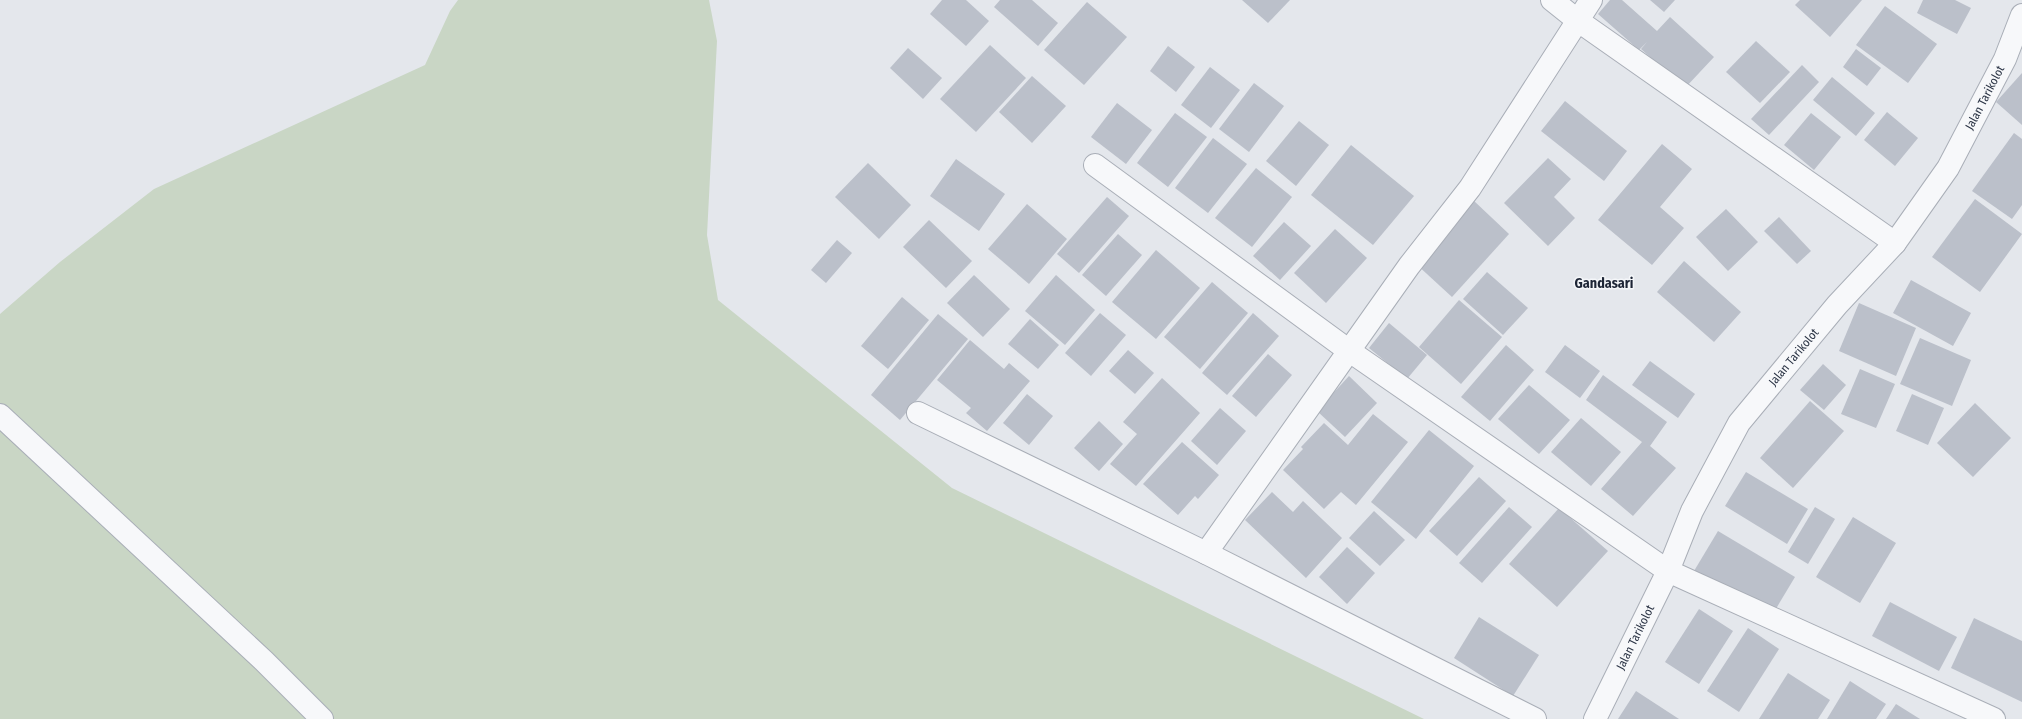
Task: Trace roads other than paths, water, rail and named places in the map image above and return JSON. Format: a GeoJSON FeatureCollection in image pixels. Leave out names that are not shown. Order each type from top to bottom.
{"type":"FeatureCollection","features":[{"type":"Feature","properties":{"kind":"street"},"geometry":{"type":"LineString","coordinates":[[1552,0],[1577,20],[1895,242]]}},
{"type":"Feature","properties":{"kind":"street"},"geometry":{"type":"LineString","coordinates":[[1206,553],[1348,350],[1409,266],[1470,188],[1577,20],[1592,0]]}},
{"type":"Feature","properties":{"kind":"street","name":"Jalan Tarikolot"},"geometry":{"type":"LineString","coordinates":[[1595,719],[1668,572],[1692,511],[1739,423],[1837,305],[1895,242],[1948,168],[2005,59],[2022,15]]}},
{"type":"Feature","properties":{"kind":"street"},"geometry":{"type":"LineString","coordinates":[[1095,165],[1348,350],[1668,572],[1994,719]]}},
{"type":"Feature","properties":{"kind":"street"},"geometry":{"type":"LineString","coordinates":[[918,413],[1206,553],[1535,719]]}},
{"type":"Feature","properties":{"kind":"street"},"geometry":{"type":"LineString","coordinates":[[0,415],[264,661],[322,719]]}},
{"type":"Feature","properties":{"kind":"district","name":"Gandasari"},"geometry":{"type":"Point","coordinates":[1604,283]}}]}
